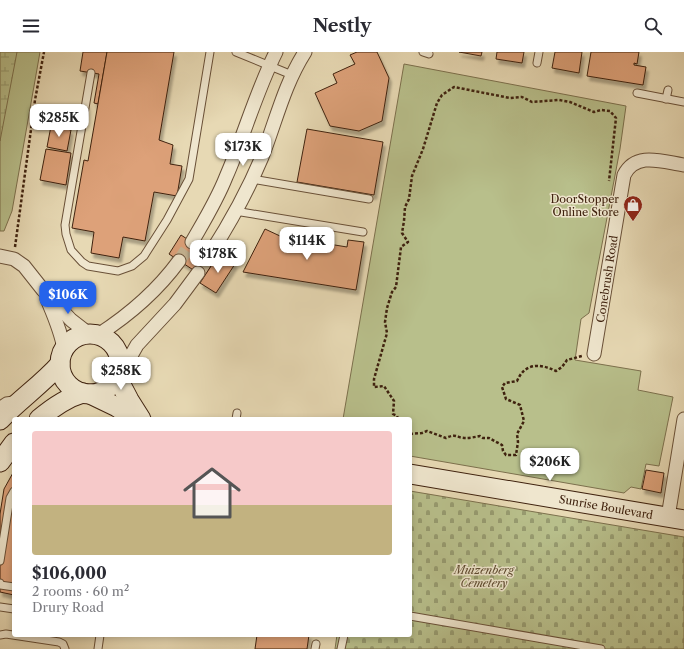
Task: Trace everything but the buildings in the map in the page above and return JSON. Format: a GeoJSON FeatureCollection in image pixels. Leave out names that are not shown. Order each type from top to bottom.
{"type":"FeatureCollection","features":[{"type":"Feature","properties":{"kind":"street"},"geometry":{"type":"LineString","coordinates":[[192,242],[226,178],[269,65],[276,52]]}},
{"type":"Feature","properties":{"kind":"street"},"geometry":{"type":"LineString","coordinates":[[210,254],[252,179],[262,156],[284,92],[304,52]]}},
{"type":"Feature","properties":{"kind":"street","name":"Conebrush Road"},"geometry":{"type":"LineString","coordinates":[[594,354],[624,175],[627,169],[642,160],[684,165]]}},
{"type":"Feature","properties":{"kind":"street"},"geometry":{"type":"LineString","coordinates":[[0,256],[14,259],[24,266],[42,290],[71,320],[94,334],[106,338],[113,344],[118,352],[120,361],[119,373],[129,400],[140,417]]}},
{"type":"Feature","properties":{"kind":"street"},"geometry":{"type":"LineString","coordinates":[[0,420],[22,399],[39,386],[62,357],[74,338],[82,335],[94,334],[114,324],[138,305],[179,261]]}},
{"type":"Feature","properties":{"kind":"street"},"geometry":{"type":"LineString","coordinates":[[42,417],[66,400],[103,391],[109,388],[137,345],[166,315],[198,273]]}},
{"type":"Feature","properties":{"kind":"street"},"geometry":{"type":"LineString","coordinates":[[42,290],[58,324],[62,338],[64,380],[75,391],[117,406],[132,417]]}},
{"type":"Feature","properties":{"kind":"street"},"geometry":{"type":"LineString","coordinates":[[676,519],[684,419]]}},
{"type":"Feature","properties":{"kind":"street"},"geometry":{"type":"LineString","coordinates":[[0,462],[12,446]]}},
{"type":"Feature","properties":{"kind":"street","name":"Sunrise Boulevard"},"geometry":{"type":"LineString","coordinates":[[412,474],[676,519]]}},
{"type":"Feature","properties":{"kind":"lane"},"geometry":{"type":"LineString","coordinates":[[91,73],[65,225],[66,234],[71,250],[82,262],[88,266],[118,271],[138,262],[149,249],[167,220],[189,179],[210,52]]}},
{"type":"Feature","properties":{"kind":"lane"},"geometry":{"type":"LineString","coordinates":[[236,52],[292,75]]}},
{"type":"Feature","properties":{"kind":"lane"},"geometry":{"type":"LineString","coordinates":[[537,63],[539,52]]}},
{"type":"Feature","properties":{"kind":"lane"},"geometry":{"type":"LineString","coordinates":[[666,98],[668,90]]}},
{"type":"Feature","properties":{"kind":"lane"},"geometry":{"type":"LineString","coordinates":[[637,93],[684,102]]}},
{"type":"Feature","properties":{"kind":"lane"},"geometry":{"type":"LineString","coordinates":[[252,179],[369,199]]}},
{"type":"Feature","properties":{"kind":"lane"},"geometry":{"type":"LineString","coordinates":[[235,211],[363,232]]}},
{"type":"Feature","properties":{"kind":"lane"},"geometry":{"type":"LineString","coordinates":[[0,405],[6,401],[22,399]]}},
{"type":"Feature","properties":{"kind":"lane"},"geometry":{"type":"LineString","coordinates":[[0,561],[10,498],[12,494]]}},
{"type":"Feature","properties":{"kind":"lane"},"geometry":{"type":"LineString","coordinates":[[0,584],[12,587]]}},
{"type":"Feature","properties":{"kind":"lane"},"geometry":{"type":"LineString","coordinates":[[0,607],[12,609]]}},
{"type":"Feature","properties":{"kind":"lane"},"geometry":{"type":"LineString","coordinates":[[412,616],[601,649]]}},
{"type":"Feature","properties":{"kind":"lane"},"geometry":{"type":"LineString","coordinates":[[0,635],[12,635]]}},
{"type":"Feature","properties":{"kind":"lane"},"geometry":{"type":"LineString","coordinates":[[26,637],[59,642],[63,644],[65,649]]}},
{"type":"Feature","properties":{"kind":"lane"},"geometry":{"type":"LineString","coordinates":[[98,649],[100,637]]}},
{"type":"Feature","properties":{"kind":"lane"},"geometry":{"type":"LineString","coordinates":[[341,649],[344,637]]}},
{"type":"Feature","properties":{"kind":"path"},"geometry":{"type":"LineString","coordinates":[[14,251],[35,100],[44,52]]}},
{"type":"Feature","properties":{"kind":"path"},"geometry":{"type":"LineString","coordinates":[[397,417],[393,414],[394,401],[384,386],[374,386],[374,380],[387,333],[385,322],[392,292],[396,287],[401,247],[408,242],[402,233],[405,207],[409,199],[412,176],[423,149],[437,103],[442,95],[454,88],[510,98],[522,97],[532,102],[559,100],[578,104],[594,112],[601,110],[610,111],[616,118],[608,181],[613,185],[622,187]]}},
{"type":"Feature","properties":{"kind":"path"},"geometry":{"type":"LineString","coordinates":[[412,434],[422,433],[427,430],[446,438],[457,435],[463,438],[480,436],[483,438],[489,438],[502,445],[503,451],[506,455],[516,455],[518,442],[517,434],[524,421],[520,405],[506,399],[502,387],[505,383],[517,381],[521,374],[529,367],[547,367],[556,371],[562,367],[567,360],[576,356],[594,354]]}},
{"type":"Feature","properties":{"kind":"green space"},"geometry":{"type":"Polygon","coordinates":[[[0,52],[40,52],[12,211],[4,231],[0,231],[0,52]]]}},
{"type":"Feature","properties":{"kind":"green space"},"geometry":{"type":"Polygon","coordinates":[[[0,52],[17,52],[0,141],[0,52]]]}},
{"type":"Feature","properties":{"kind":"green space"},"geometry":{"type":"Polygon","coordinates":[[[404,64],[626,106],[620,149],[589,313],[581,319],[575,360],[641,371],[638,390],[673,397],[659,466],[646,464],[641,489],[631,487],[624,493],[412,456],[412,417],[343,417],[404,64]]]}},
{"type":"Feature","properties":{"kind":"green space","name":"Muizenberg Cemetery"},"geometry":{"type":"Polygon","coordinates":[[[412,491],[684,537],[684,649],[335,649],[337,637],[412,637],[412,491]]]}},
{"type":"Feature","properties":{"kind":"tunnel"},"geometry":{"type":"LineString","coordinates":[[179,261],[192,242]]}},
{"type":"Feature","properties":{"kind":"tunnel"},"geometry":{"type":"LineString","coordinates":[[198,273],[210,254]]}},
{"type":"Feature","properties":{"kind":"place","name":"DoorStopper Online Store"},"geometry":{"type":"Point","coordinates":[633,222]}}]}
